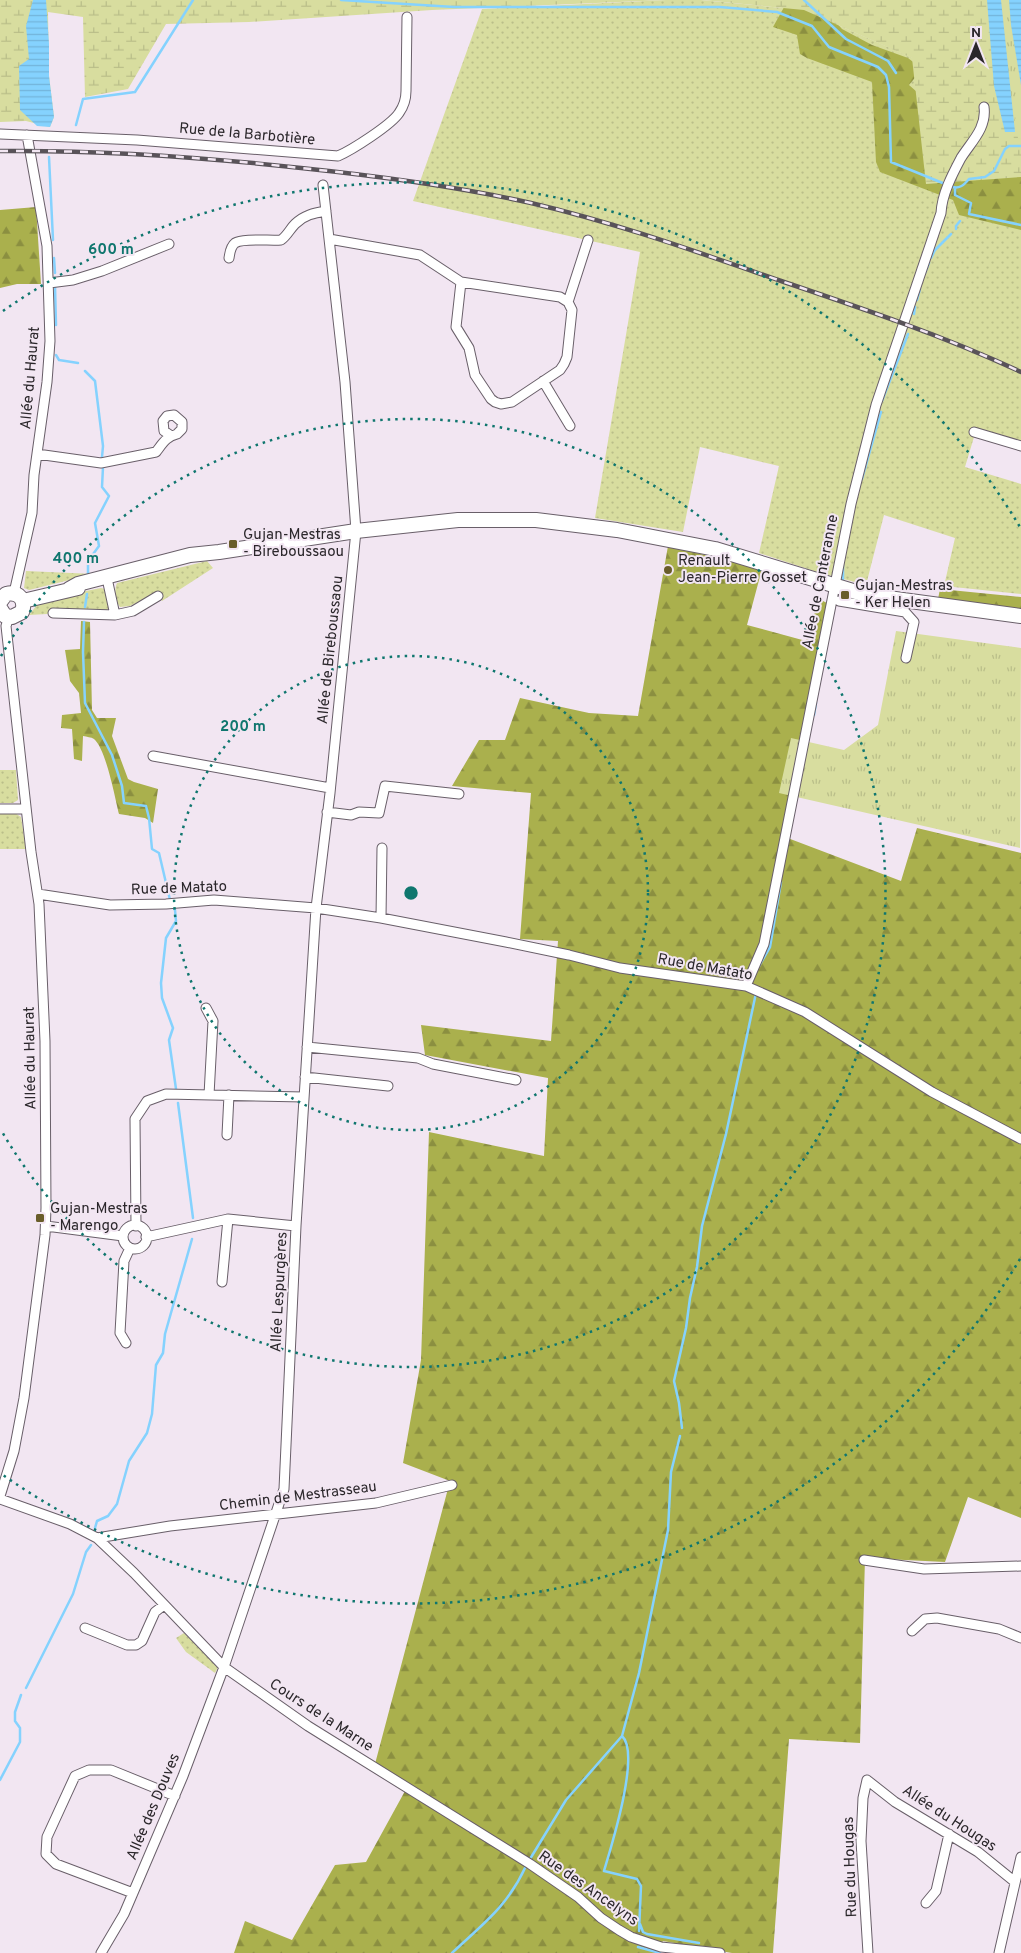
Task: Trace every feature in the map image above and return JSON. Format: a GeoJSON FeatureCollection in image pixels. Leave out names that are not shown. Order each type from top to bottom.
{"type":"FeatureCollection","features":[{"type":"Feature","properties":{"kind":"main road"},"geometry":{"type":"LineString","coordinates":[[0,602],[6,594],[19,597],[69,589],[198,561],[219,552],[356,531],[469,519],[536,520],[580,524],[715,549],[905,606],[1021,616]]}},
{"type":"Feature","properties":{"kind":"main road"},"geometry":{"type":"LineString","coordinates":[[4,613],[20,614],[24,608],[19,597]]}},
{"type":"Feature","properties":{"kind":"street","name":"Rue de la Barbotière"},"geometry":{"type":"LineString","coordinates":[[0,134],[137,140],[338,156],[358,145],[400,112],[405,100],[406,91],[407,17]]}},
{"type":"Feature","properties":{"kind":"street","name":"Allée de Canteranne"},"geometry":{"type":"LineString","coordinates":[[746,986],[764,944],[834,585],[851,504],[876,405],[941,213],[942,203],[948,186],[960,161],[984,122],[984,107]]}},
{"type":"Feature","properties":{"kind":"street","name":"Allée du Haurat"},"geometry":{"type":"LineString","coordinates":[[19,597],[32,513],[50,341],[47,246],[27,136]]}},
{"type":"Feature","properties":{"kind":"street","name":"Allée de Bireboussaou"},"geometry":{"type":"LineString","coordinates":[[316,908],[356,531],[345,382],[323,185]]}},
{"type":"Feature","properties":{"kind":"street"},"geometry":{"type":"LineString","coordinates":[[228,258],[230,250],[236,243],[243,241],[281,240],[295,224],[304,218],[312,213],[326,211]]}},
{"type":"Feature","properties":{"kind":"street"},"geometry":{"type":"LineString","coordinates":[[329,239],[420,255],[461,282],[560,297],[568,302]]}},
{"type":"Feature","properties":{"kind":"street"},"geometry":{"type":"LineString","coordinates":[[461,282],[456,327],[469,348],[475,375],[495,402],[501,404],[512,402],[560,370],[567,357],[572,314],[568,302],[588,240]]}},
{"type":"Feature","properties":{"kind":"street"},"geometry":{"type":"LineString","coordinates":[[49,283],[73,280],[102,271],[169,244]]}},
{"type":"Feature","properties":{"kind":"street"},"geometry":{"type":"LineString","coordinates":[[543,382],[570,426]]}},
{"type":"Feature","properties":{"kind":"street"},"geometry":{"type":"LineString","coordinates":[[974,432],[1021,446]]}},
{"type":"Feature","properties":{"kind":"street"},"geometry":{"type":"LineString","coordinates":[[37,454],[101,463],[156,452],[170,435]]}},
{"type":"Feature","properties":{"kind":"street"},"geometry":{"type":"LineString","coordinates":[[107,580],[116,615]]}},
{"type":"Feature","properties":{"kind":"street"},"geometry":{"type":"LineString","coordinates":[[53,613],[116,615],[133,611],[158,596]]}},
{"type":"Feature","properties":{"kind":"street"},"geometry":{"type":"LineString","coordinates":[[839,601],[905,606],[914,622],[906,658]]}},
{"type":"Feature","properties":{"kind":"street","name":"Allée du Haurat"},"geometry":{"type":"LineString","coordinates":[[0,1498],[14,1451],[24,1398],[46,1226],[46,1057],[38,894],[26,809],[4,613]]}},
{"type":"Feature","properties":{"kind":"street"},"geometry":{"type":"LineString","coordinates":[[153,756],[223,767],[330,788]]}},
{"type":"Feature","properties":{"kind":"street"},"geometry":{"type":"LineString","coordinates":[[327,812],[351,815],[359,812],[379,813],[385,786],[459,794]]}},
{"type":"Feature","properties":{"kind":"street"},"geometry":{"type":"LineString","coordinates":[[0,808],[26,809]]}},
{"type":"Feature","properties":{"kind":"street"},"geometry":{"type":"LineString","coordinates":[[382,848],[382,918]]}},
{"type":"Feature","properties":{"kind":"street","name":"Rue de Matato"},"geometry":{"type":"LineString","coordinates":[[38,894],[110,905],[171,904],[214,900],[316,908],[382,918],[560,953],[620,968],[746,986],[805,1012],[932,1092],[1021,1138]]}},
{"type":"Feature","properties":{"kind":"street","name":"Allée Lespurgères"},"geometry":{"type":"LineString","coordinates":[[224,1667],[284,1489],[296,1226],[316,908]]}},
{"type":"Feature","properties":{"kind":"street"},"geometry":{"type":"LineString","coordinates":[[206,1008],[213,1021],[209,1095]]}},
{"type":"Feature","properties":{"kind":"street"},"geometry":{"type":"LineString","coordinates":[[307,1047],[418,1058],[434,1064],[516,1080]]}},
{"type":"Feature","properties":{"kind":"street"},"geometry":{"type":"LineString","coordinates":[[305,1077],[388,1086]]}},
{"type":"Feature","properties":{"kind":"street"},"geometry":{"type":"LineString","coordinates":[[136,1226],[135,1120],[147,1101],[166,1094],[304,1097]]}},
{"type":"Feature","properties":{"kind":"street"},"geometry":{"type":"LineString","coordinates":[[226,1135],[229,1095]]}},
{"type":"Feature","properties":{"kind":"street"},"geometry":{"type":"LineString","coordinates":[[146,1237],[228,1220],[296,1226]]}},
{"type":"Feature","properties":{"kind":"street"},"geometry":{"type":"LineString","coordinates":[[222,1282],[228,1220]]}},
{"type":"Feature","properties":{"kind":"street"},"geometry":{"type":"LineString","coordinates":[[46,1226],[122,1236]]}},
{"type":"Feature","properties":{"kind":"street"},"geometry":{"type":"LineString","coordinates":[[130,1226],[136,1226],[142,1228],[146,1237],[142,1246],[138,1249],[130,1248],[124,1243],[122,1236],[130,1226]]}},
{"type":"Feature","properties":{"kind":"street"},"geometry":{"type":"LineString","coordinates":[[126,1343],[120,1333],[124,1261],[130,1248]]}},
{"type":"Feature","properties":{"kind":"street","name":"Chemin de Mestrasseau"},"geometry":{"type":"LineString","coordinates":[[97,1538],[146,1529],[376,1502],[452,1486]]}},
{"type":"Feature","properties":{"kind":"street","name":"Cours de la Marne"},"geometry":{"type":"LineString","coordinates":[[0,1498],[70,1524],[97,1538],[134,1573],[224,1667],[308,1726],[477,1832]]}},
{"type":"Feature","properties":{"kind":"street"},"geometry":{"type":"LineString","coordinates":[[864,1560],[924,1569],[1021,1566]]}},
{"type":"Feature","properties":{"kind":"street"},"geometry":{"type":"LineString","coordinates":[[85,1628],[127,1645],[136,1645],[142,1641],[155,1612],[164,1606]]}},
{"type":"Feature","properties":{"kind":"street"},"geometry":{"type":"LineString","coordinates":[[912,1631],[925,1619],[937,1618],[999,1629],[1021,1638]]}},
{"type":"Feature","properties":{"kind":"street","name":"Allée des Douves"},"geometry":{"type":"LineString","coordinates":[[101,1953],[124,1914],[175,1796],[224,1667]]}},
{"type":"Feature","properties":{"kind":"street"},"geometry":{"type":"LineString","coordinates":[[133,1893],[56,1864],[46,1854],[48,1837],[75,1776],[90,1770],[111,1770],[175,1796]]}},
{"type":"Feature","properties":{"kind":"street","name":"Allée du Hougas"},"geometry":{"type":"LineString","coordinates":[[867,1780],[895,1802],[978,1852],[1015,1882]]}},
{"type":"Feature","properties":{"kind":"street","name":"Rue du Hougas"},"geometry":{"type":"LineString","coordinates":[[867,1780],[862,1820],[862,1841],[868,1953]]}},
{"type":"Feature","properties":{"kind":"street","name":"Rue des Ancelyns"},"geometry":{"type":"LineString","coordinates":[[477,1832],[530,1864],[578,1897],[601,1918],[631,1937],[661,1947],[720,1953]]}},
{"type":"Feature","properties":{"kind":"street"},"geometry":{"type":"LineString","coordinates":[[926,1903],[936,1892],[949,1834]]}},
{"type":"Feature","properties":{"kind":"street"},"geometry":{"type":"LineString","coordinates":[[1000,1953],[1021,1858]]}},
{"type":"Feature","properties":{"kind":"street"},"geometry":{"type":"LineString","coordinates":[[1010,1905],[1021,1907]]}},
{"type":"Feature","properties":{"kind":"green space"},"geometry":{"type":"Polygon","coordinates":[[[0,0],[666,0],[432,10],[249,22],[166,24],[128,89],[85,97],[83,17],[48,12],[49,76],[54,117],[50,127],[26,121],[0,122],[0,0]]]}},
{"type":"Feature","properties":{"kind":"green space"},"geometry":{"type":"Polygon","coordinates":[[[701,0],[804,10],[913,58],[926,184],[1021,177],[1021,449],[974,437],[965,467],[1021,484],[1021,594],[944,586],[955,538],[884,515],[866,585],[817,572],[759,553],[779,466],[700,447],[683,532],[595,518],[640,252],[413,201],[482,9],[701,0]]]}},
{"type":"Feature","properties":{"kind":"green space"},"geometry":{"type":"Polygon","coordinates":[[[702,0],[1021,0],[1021,177],[926,184],[912,58],[804,10],[702,0]]]}},
{"type":"Feature","properties":{"kind":"green space"},"geometry":{"type":"Polygon","coordinates":[[[788,0],[816,0],[842,29],[872,45],[908,58],[922,69],[909,85],[917,92],[1021,131],[1021,230],[959,215],[953,200],[880,172],[876,162],[872,82],[800,54],[797,35],[773,27],[788,0]]]}},
{"type":"Feature","properties":{"kind":"green space"},"geometry":{"type":"Polygon","coordinates":[[[995,0],[1021,0],[1021,138],[1018,138],[995,0]]]}},
{"type":"Feature","properties":{"kind":"green space"},"geometry":{"type":"Polygon","coordinates":[[[36,207],[41,284],[17,284],[0,288],[0,210],[36,207]]]}},
{"type":"Feature","properties":{"kind":"green space"},"geometry":{"type":"Polygon","coordinates":[[[668,546],[762,569],[747,625],[806,641],[819,599],[829,604],[785,837],[901,881],[917,828],[1021,853],[1021,1518],[968,1497],[945,1562],[865,1558],[860,1743],[789,1739],[773,1953],[732,1953],[663,1941],[655,1953],[234,1953],[245,1921],[292,1940],[335,1865],[366,1862],[405,1791],[375,1764],[450,1481],[403,1463],[421,1360],[429,1132],[544,1156],[548,1078],[425,1055],[421,1025],[551,1041],[558,941],[520,939],[531,793],[452,786],[479,740],[505,740],[520,698],[589,713],[638,716],[668,546]]]}},
{"type":"Feature","properties":{"kind":"green space"},"geometry":{"type":"Polygon","coordinates":[[[207,561],[213,568],[162,601],[156,593],[130,606],[120,607],[118,605],[116,595],[117,583],[207,561]]]}},
{"type":"Feature","properties":{"kind":"green space"},"geometry":{"type":"Polygon","coordinates":[[[26,571],[94,574],[29,590],[24,588],[26,571]]]}},
{"type":"Feature","properties":{"kind":"green space"},"geometry":{"type":"Polygon","coordinates":[[[101,588],[105,589],[109,607],[107,610],[54,609],[47,614],[29,615],[37,605],[51,598],[101,588]]]}},
{"type":"Feature","properties":{"kind":"green space"},"geometry":{"type":"Polygon","coordinates":[[[940,589],[1021,597],[1021,609],[938,599],[940,589]]]}},
{"type":"Feature","properties":{"kind":"green space"},"geometry":{"type":"Polygon","coordinates":[[[81,621],[90,622],[92,710],[97,718],[116,718],[112,736],[128,779],[158,789],[153,823],[145,818],[119,814],[110,774],[98,744],[93,738],[83,736],[82,761],[74,759],[72,729],[61,728],[62,715],[81,713],[79,693],[70,681],[65,650],[80,649],[81,621]]]}},
{"type":"Feature","properties":{"kind":"green space"},"geometry":{"type":"Polygon","coordinates":[[[896,631],[1021,648],[1020,848],[779,793],[791,738],[844,750],[878,725],[896,631]]]}},
{"type":"Feature","properties":{"kind":"green space"},"geometry":{"type":"Polygon","coordinates":[[[0,770],[16,770],[18,800],[13,803],[0,803],[0,770]]]}},
{"type":"Feature","properties":{"kind":"green space"},"geometry":{"type":"Polygon","coordinates":[[[15,813],[21,817],[26,849],[0,849],[0,814],[15,813]]]}},
{"type":"Feature","properties":{"kind":"green space"},"geometry":{"type":"Polygon","coordinates":[[[184,1633],[218,1667],[215,1673],[186,1652],[176,1638],[184,1633]]]}},
{"type":"Feature","properties":{"kind":"water"},"geometry":{"type":"Polygon","coordinates":[[[33,0],[46,0],[49,76],[54,117],[50,127],[37,126],[20,110],[19,66],[29,59],[26,26],[33,0]]]}},
{"type":"Feature","properties":{"kind":"water"},"geometry":{"type":"Polygon","coordinates":[[[987,0],[1001,0],[1015,132],[1005,132],[994,86],[987,0]]]}},
{"type":"Feature","properties":{"kind":"water"},"geometry":{"type":"Polygon","coordinates":[[[1009,0],[1021,0],[1021,85],[1011,25],[1009,0]]]}},
{"type":"Feature","properties":{"kind":"waterway"},"geometry":{"type":"LineString","coordinates":[[76,125],[83,99],[135,92],[193,0]]}},
{"type":"Feature","properties":{"kind":"waterway"},"geometry":{"type":"LineString","coordinates":[[341,0],[454,7],[720,7],[777,12],[812,26],[829,47],[878,67],[886,75],[889,87],[891,162],[945,184]]}},
{"type":"Feature","properties":{"kind":"waterway"},"geometry":{"type":"LineString","coordinates":[[804,0],[846,39],[888,61],[896,73]]}},
{"type":"Feature","properties":{"kind":"waterway"},"geometry":{"type":"LineString","coordinates":[[950,186],[959,187],[969,179],[985,177],[994,171],[1005,149],[1009,146],[1021,146]]}},
{"type":"Feature","properties":{"kind":"waterway","name":"Allée du Haurat"},"geometry":{"type":"LineString","coordinates":[[49,157],[53,240]]}},
{"type":"Feature","properties":{"kind":"waterway"},"geometry":{"type":"LineString","coordinates":[[955,188],[955,195],[971,203],[969,214],[1021,225]]}},
{"type":"Feature","properties":{"kind":"waterway"},"geometry":{"type":"LineString","coordinates":[[956,229],[960,221]]}},
{"type":"Feature","properties":{"kind":"waterway"},"geometry":{"type":"LineString","coordinates":[[931,258],[935,250],[951,234]]}},
{"type":"Feature","properties":{"kind":"waterway"},"geometry":{"type":"LineString","coordinates":[[54,258],[55,273]]}},
{"type":"Feature","properties":{"kind":"waterway"},"geometry":{"type":"LineString","coordinates":[[925,273],[929,263]]}},
{"type":"Feature","properties":{"kind":"waterway"},"geometry":{"type":"LineString","coordinates":[[55,286],[56,325]]}},
{"type":"Feature","properties":{"kind":"waterway"},"geometry":{"type":"LineString","coordinates":[[917,300],[920,289]]}},
{"type":"Feature","properties":{"kind":"waterway"},"geometry":{"type":"LineString","coordinates":[[914,314],[915,307]]}},
{"type":"Feature","properties":{"kind":"waterway"},"geometry":{"type":"LineString","coordinates":[[882,401],[908,334]]}},
{"type":"Feature","properties":{"kind":"waterway"},"geometry":{"type":"LineString","coordinates":[[56,355],[59,360],[78,363]]}},
{"type":"Feature","properties":{"kind":"waterway"},"geometry":{"type":"LineString","coordinates":[[85,371],[95,381],[103,446],[102,457]]}},
{"type":"Feature","properties":{"kind":"waterway"},"geometry":{"type":"LineString","coordinates":[[862,479],[881,412]]}},
{"type":"Feature","properties":{"kind":"waterway"},"geometry":{"type":"LineString","coordinates":[[88,577],[88,561],[99,546],[95,523],[109,496],[102,487],[103,467]]}},
{"type":"Feature","properties":{"kind":"waterway"},"geometry":{"type":"LineString","coordinates":[[843,565],[843,581]]}},
{"type":"Feature","properties":{"kind":"waterway"},"geometry":{"type":"LineString","coordinates":[[85,607],[87,594]]}},
{"type":"Feature","properties":{"kind":"waterway"},"geometry":{"type":"LineString","coordinates":[[84,622],[85,703],[112,755],[122,786],[124,803],[146,806],[152,849],[159,853],[170,900]]}},
{"type":"Feature","properties":{"kind":"waterway"},"geometry":{"type":"LineString","coordinates":[[814,715],[816,703]]}},
{"type":"Feature","properties":{"kind":"waterway"},"geometry":{"type":"LineString","coordinates":[[759,966],[770,947],[781,882]]}},
{"type":"Feature","properties":{"kind":"waterway"},"geometry":{"type":"LineString","coordinates":[[172,905],[175,910],[176,921],[166,938],[161,983],[162,998],[173,1028],[169,1040],[176,1089]]}},
{"type":"Feature","properties":{"kind":"waterway"},"geometry":{"type":"LineString","coordinates":[[682,1428],[674,1381],[686,1328],[702,1226],[726,1134],[756,993]]}},
{"type":"Feature","properties":{"kind":"waterway"},"geometry":{"type":"LineString","coordinates":[[178,1103],[193,1218]]}},
{"type":"Feature","properties":{"kind":"waterway"},"geometry":{"type":"LineString","coordinates":[[95,1528],[97,1521],[108,1516],[117,1504],[129,1461],[147,1433],[152,1414],[156,1365],[163,1353],[165,1334],[192,1239]]}},
{"type":"Feature","properties":{"kind":"waterway"},"geometry":{"type":"LineString","coordinates":[[530,1859],[566,1800],[622,1736],[639,1673],[668,1530],[671,1472],[680,1436]]}},
{"type":"Feature","properties":{"kind":"waterway"},"geometry":{"type":"LineString","coordinates":[[26,1688],[73,1594],[86,1552],[91,1545]]}},
{"type":"Feature","properties":{"kind":"waterway"},"geometry":{"type":"LineString","coordinates":[[0,1780],[20,1742],[20,1728],[15,1721],[15,1712],[21,1695]]}},
{"type":"Feature","properties":{"kind":"waterway"},"geometry":{"type":"LineString","coordinates":[[622,1736],[627,1746],[626,1780],[618,1822],[604,1871],[637,1879],[641,1886],[639,1931]]}},
{"type":"Feature","properties":{"kind":"waterway"},"geometry":{"type":"LineString","coordinates":[[452,1953],[503,1904],[526,1866]]}},
{"type":"Feature","properties":{"kind":"waterway"},"geometry":{"type":"LineString","coordinates":[[640,1924],[643,1932],[647,1934],[699,1943]]}},
{"type":"Feature","properties":{"kind":"waterway"},"geometry":{"type":"LineString","coordinates":[[638,1947],[660,1953]]}},
{"type":"Feature","properties":{"kind":"railway"},"geometry":{"type":"LineString","coordinates":[[0,151],[113,153],[263,164],[416,182],[474,191],[531,203],[658,239],[844,302],[933,335],[1021,372]]}},
{"type":"Feature","properties":{"kind":"place","name":"Gujan-Mestras - Bireboussaou"},"geometry":{"type":"Point","coordinates":[233,544]}},
{"type":"Feature","properties":{"kind":"place","name":"Renault Jean-Pierre Gosset"},"geometry":{"type":"Point","coordinates":[668,570]}},
{"type":"Feature","properties":{"kind":"place","name":"Gujan-Mestras - Ker Helen"},"geometry":{"type":"Point","coordinates":[845,595]}},
{"type":"Feature","properties":{"kind":"place","name":"Gujan-Mestras - Marengo"},"geometry":{"type":"Point","coordinates":[40,1218]}}]}
